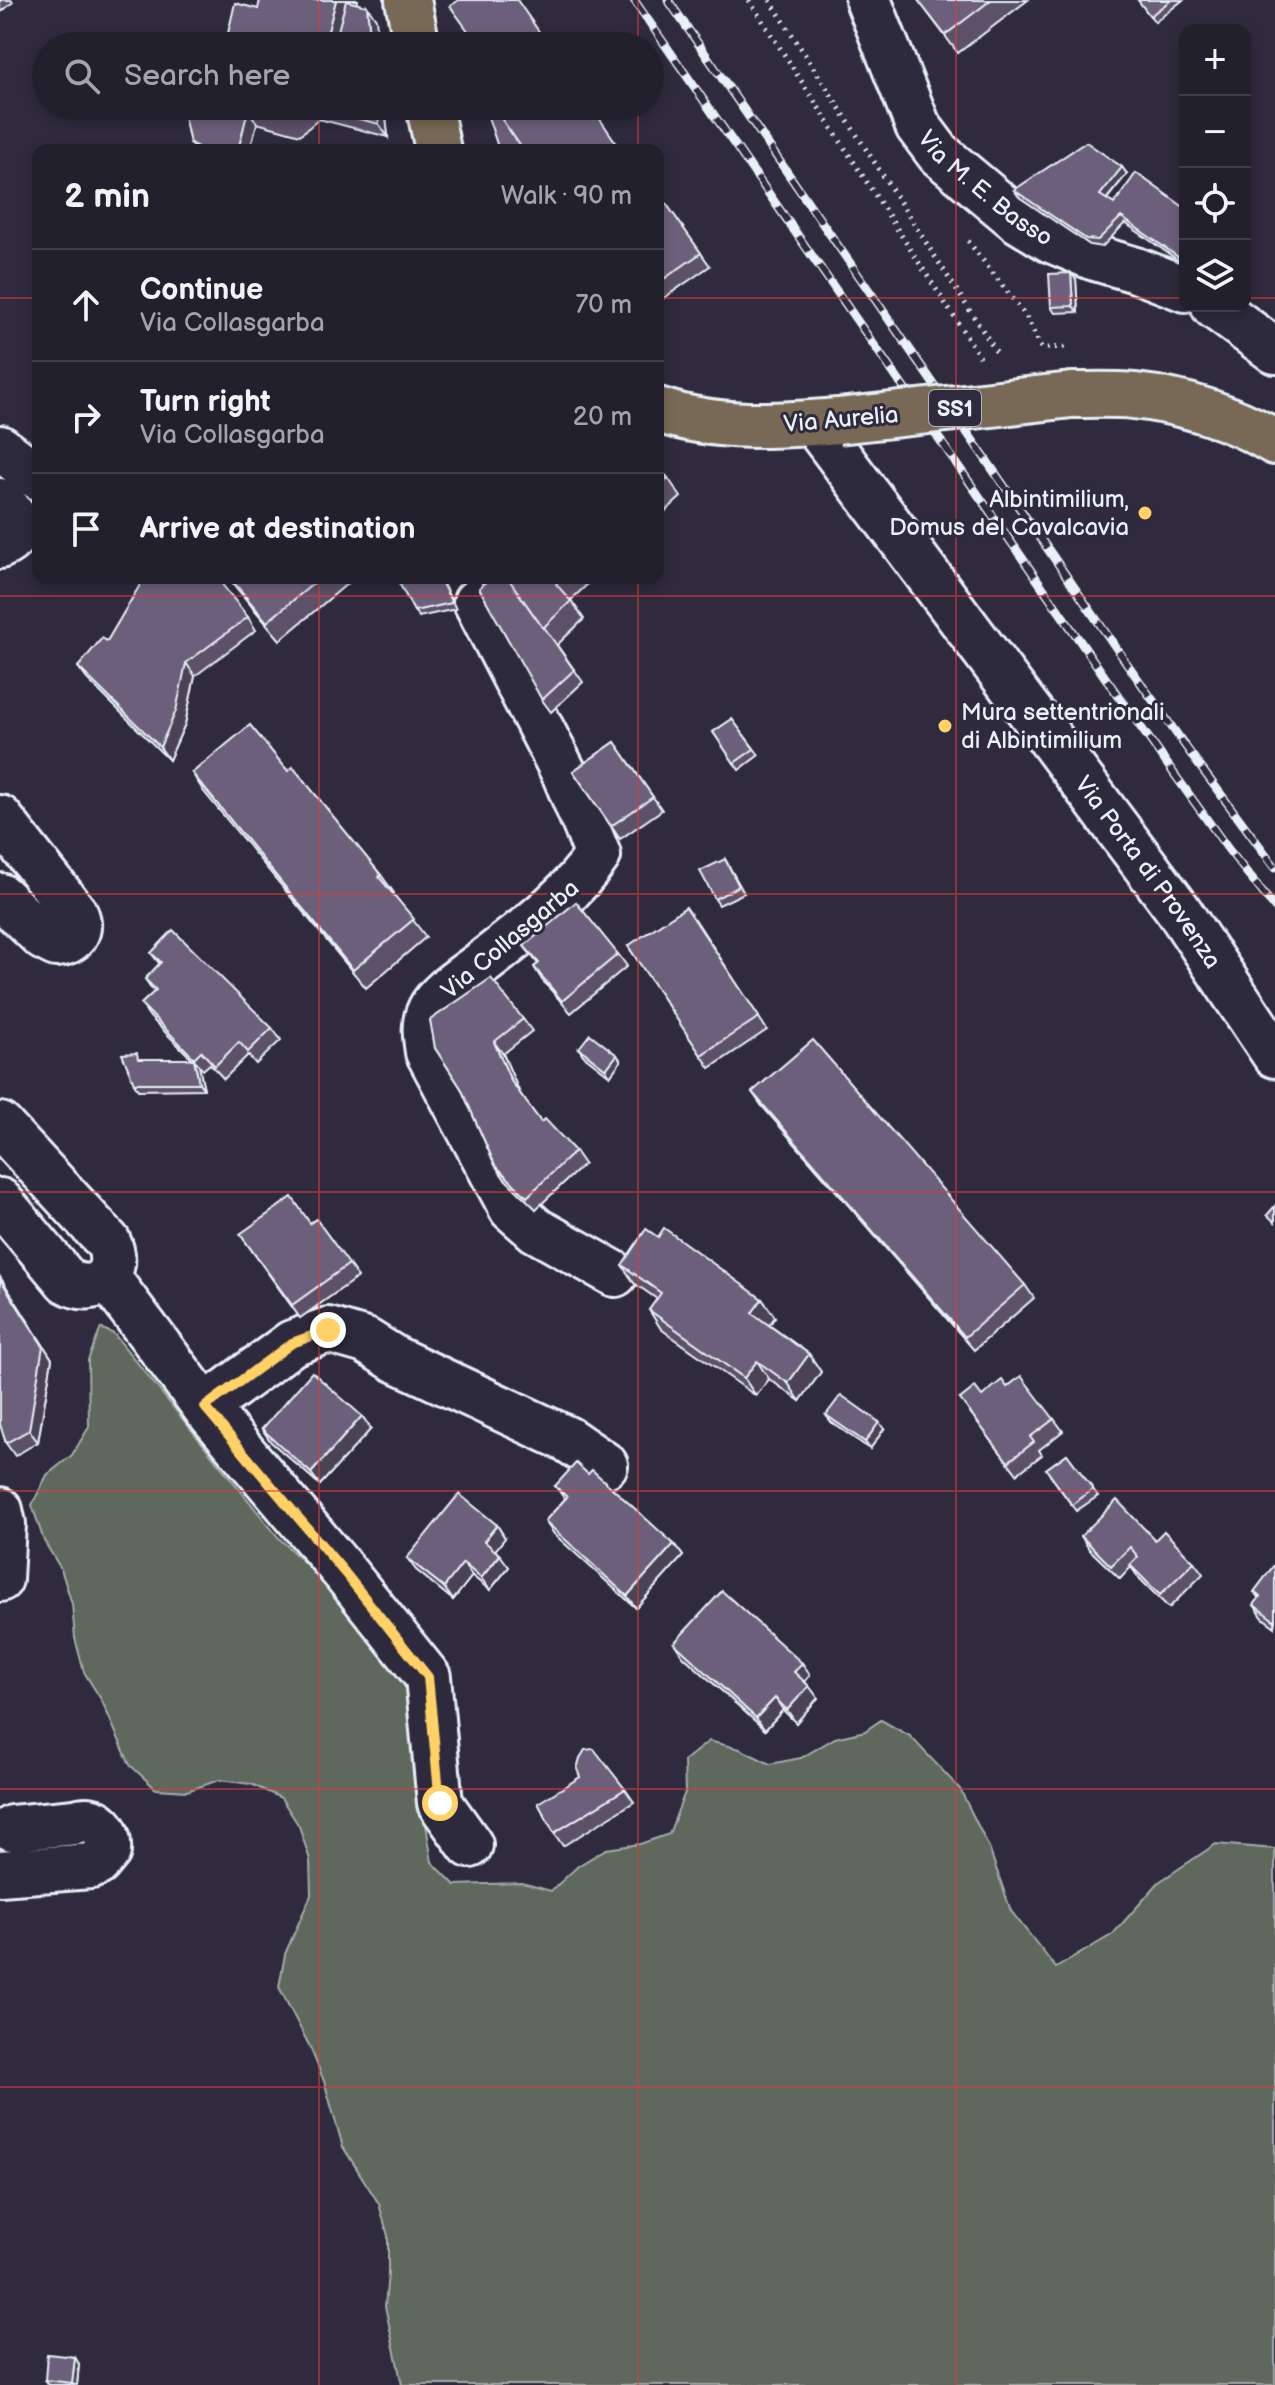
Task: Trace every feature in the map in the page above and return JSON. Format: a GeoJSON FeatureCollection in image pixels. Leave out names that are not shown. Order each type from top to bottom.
{"type":"FeatureCollection","features":[{"type":"Feature","properties":{"kind":"main road"},"geometry":{"type":"LineString","coordinates":[[408,0],[414,32]]}},
{"type":"Feature","properties":{"kind":"main road"},"geometry":{"type":"LineString","coordinates":[[432,120],[437,144]]}},
{"type":"Feature","properties":{"kind":"main road","name":"Via Aurelia"},"geometry":{"type":"LineString","coordinates":[[664,412],[713,424],[826,422],[1072,395],[1130,395],[1167,400],[1223,418],[1275,442]]}},
{"type":"Feature","properties":{"kind":"street","name":"Via M. E. Basso"},"geometry":{"type":"LineString","coordinates":[[868,0],[918,126],[939,154],[1018,220],[1051,240],[1179,287]]}},
{"type":"Feature","properties":{"kind":"street"},"geometry":{"type":"LineString","coordinates":[[1222,312],[1275,351]]}},
{"type":"Feature","properties":{"kind":"street","name":"Via Porta di Provenza"},"geometry":{"type":"LineString","coordinates":[[826,422],[1177,908],[1275,1055]]}},
{"type":"Feature","properties":{"kind":"street"},"geometry":{"type":"LineString","coordinates":[[0,448],[32,472]]}},
{"type":"Feature","properties":{"kind":"street"},"geometry":{"type":"LineString","coordinates":[[0,501],[11,511],[16,524],[9,542],[0,546]]}},
{"type":"Feature","properties":{"kind":"street","name":"Via Collasgarba"},"geometry":{"type":"LineString","coordinates":[[476,586],[565,775],[598,855],[584,875],[541,917],[431,1006],[425,1024],[428,1052],[512,1209],[536,1230],[615,1274]]}},
{"type":"Feature","properties":{"kind":"street"},"geometry":{"type":"LineString","coordinates":[[0,818],[74,912],[79,924],[78,931],[69,942],[50,942],[0,896]]}},
{"type":"Feature","properties":{"kind":"street"},"geometry":{"type":"LineString","coordinates":[[0,1125],[108,1242],[113,1260],[107,1277],[92,1286],[74,1285],[67,1281],[0,1201]]}},
{"type":"Feature","properties":{"kind":"street"},"geometry":{"type":"LineString","coordinates":[[107,1277],[205,1407],[428,1677],[440,1803],[470,1845]]}},
{"type":"Feature","properties":{"kind":"street"},"geometry":{"type":"LineString","coordinates":[[205,1407],[292,1343],[328,1330],[366,1341],[421,1372],[567,1439],[605,1465]]}},
{"type":"Feature","properties":{"kind":"street"},"geometry":{"type":"LineString","coordinates":[[0,1510],[3,1524],[0,1579]]}},
{"type":"Feature","properties":{"kind":"street"},"geometry":{"type":"LineString","coordinates":[[0,1873],[91,1866],[108,1851],[108,1836],[99,1823],[91,1820],[12,1828]]}},
{"type":"Feature","properties":{"kind":"path"},"geometry":{"type":"LineString","coordinates":[[749,0],[980,357]]}},
{"type":"Feature","properties":{"kind":"path"},"geometry":{"type":"LineString","coordinates":[[770,0],[999,356]]}},
{"type":"Feature","properties":{"kind":"path"},"geometry":{"type":"LineString","coordinates":[[1026,316],[1041,348],[1067,347]]}},
{"type":"Feature","properties":{"kind":"green space"},"geometry":{"type":"Polygon","coordinates":[[[101,1328],[114,1334],[278,1537],[399,1656],[417,1714],[423,1806],[432,1862],[455,1885],[522,1883],[551,1891],[578,1866],[606,1849],[640,1844],[669,1834],[685,1792],[684,1761],[709,1741],[740,1749],[770,1764],[801,1758],[835,1738],[865,1731],[881,1720],[910,1736],[960,1789],[989,1848],[1011,1911],[1056,1968],[1113,1934],[1159,1882],[1216,1844],[1275,1849],[1275,2385],[402,2385],[385,2306],[388,2236],[379,2204],[343,2147],[324,2081],[279,1987],[285,1954],[311,1895],[310,1860],[299,1826],[281,1798],[251,1784],[219,1780],[187,1791],[156,1789],[130,1765],[102,1701],[84,1672],[75,1638],[72,1604],[61,1569],[44,1541],[32,1505],[47,1475],[72,1455],[89,1427],[88,1360],[101,1328]]]}},
{"type":"Feature","properties":{"kind":"building"},"geometry":{"type":"Polygon","coordinates":[[[260,0],[336,0],[328,32],[228,32],[235,3],[258,9],[260,0]]]}},
{"type":"Feature","properties":{"kind":"building"},"geometry":{"type":"Polygon","coordinates":[[[459,0],[517,0],[539,32],[469,32],[450,6],[459,0]]]}},
{"type":"Feature","properties":{"kind":"building"},"geometry":{"type":"Polygon","coordinates":[[[918,0],[991,0],[945,35],[918,0]]]}},
{"type":"Feature","properties":{"kind":"building"},"geometry":{"type":"Polygon","coordinates":[[[1138,0],[1171,0],[1150,16],[1138,0]]]}},
{"type":"Feature","properties":{"kind":"building"},"geometry":{"type":"Polygon","coordinates":[[[346,1],[367,6],[370,32],[338,32],[346,1]]]}},
{"type":"Feature","properties":{"kind":"building"},"geometry":{"type":"Polygon","coordinates":[[[185,120],[246,120],[240,144],[190,143],[185,120]]]}},
{"type":"Feature","properties":{"kind":"building"},"geometry":{"type":"Polygon","coordinates":[[[489,120],[502,120],[519,144],[497,144],[489,120]]]}},
{"type":"Feature","properties":{"kind":"building"},"geometry":{"type":"Polygon","coordinates":[[[502,120],[601,120],[617,144],[519,144],[502,120]]]}},
{"type":"Feature","properties":{"kind":"building"},"geometry":{"type":"Polygon","coordinates":[[[1086,142],[1122,167],[1100,195],[1114,204],[1136,173],[1179,204],[1179,258],[1121,217],[1098,240],[1086,239],[1014,190],[1086,142]]]}},
{"type":"Feature","properties":{"kind":"building"},"geometry":{"type":"Polygon","coordinates":[[[664,201],[701,253],[664,279],[664,201]]]}},
{"type":"Feature","properties":{"kind":"building"},"geometry":{"type":"Polygon","coordinates":[[[1071,273],[1073,306],[1051,307],[1049,274],[1071,273]]]}},
{"type":"Feature","properties":{"kind":"building"},"geometry":{"type":"Polygon","coordinates":[[[140,584],[222,584],[248,617],[186,663],[176,711],[160,747],[78,667],[102,638],[107,641],[140,584]]]}},
{"type":"Feature","properties":{"kind":"building"},"geometry":{"type":"Polygon","coordinates":[[[235,584],[313,584],[267,622],[235,584]]]}},
{"type":"Feature","properties":{"kind":"building"},"geometry":{"type":"Polygon","coordinates":[[[400,584],[442,584],[452,603],[414,611],[400,584]]]}},
{"type":"Feature","properties":{"kind":"building"},"geometry":{"type":"Polygon","coordinates":[[[483,584],[512,584],[574,670],[542,700],[479,588],[483,584]]]}},
{"type":"Feature","properties":{"kind":"building"},"geometry":{"type":"Polygon","coordinates":[[[512,584],[556,584],[571,601],[543,628],[512,584]]]}},
{"type":"Feature","properties":{"kind":"building"},"geometry":{"type":"Polygon","coordinates":[[[732,719],[754,749],[734,763],[713,732],[732,719]]]}},
{"type":"Feature","properties":{"kind":"building"},"geometry":{"type":"Polygon","coordinates":[[[250,725],[288,771],[293,767],[414,919],[353,970],[192,773],[250,725]]]}},
{"type":"Feature","properties":{"kind":"building"},"geometry":{"type":"Polygon","coordinates":[[[615,742],[653,797],[611,826],[573,771],[615,742]]]}},
{"type":"Feature","properties":{"kind":"building"},"geometry":{"type":"Polygon","coordinates":[[[725,859],[739,886],[715,899],[700,871],[725,859]]]}},
{"type":"Feature","properties":{"kind":"building"},"geometry":{"type":"Polygon","coordinates":[[[576,902],[618,954],[562,1001],[534,967],[539,963],[524,946],[576,902]]]}},
{"type":"Feature","properties":{"kind":"building"},"geometry":{"type":"Polygon","coordinates":[[[686,907],[759,1017],[701,1055],[628,946],[686,907]]]}},
{"type":"Feature","properties":{"kind":"building"},"geometry":{"type":"Polygon","coordinates":[[[173,930],[272,1028],[248,1052],[239,1042],[215,1066],[201,1051],[194,1058],[141,1004],[156,990],[145,979],[161,962],[151,953],[173,930]]]}},
{"type":"Feature","properties":{"kind":"building"},"geometry":{"type":"Polygon","coordinates":[[[491,978],[523,1019],[494,1042],[511,1081],[541,1122],[545,1119],[575,1151],[527,1197],[495,1165],[461,1088],[435,1048],[430,1020],[491,978]]]}},
{"type":"Feature","properties":{"kind":"building"},"geometry":{"type":"Polygon","coordinates":[[[590,1034],[617,1055],[606,1069],[579,1048],[590,1034]]]}},
{"type":"Feature","properties":{"kind":"building"},"geometry":{"type":"Polygon","coordinates":[[[813,1040],[1025,1285],[965,1337],[752,1092],[813,1040]]]}},
{"type":"Feature","properties":{"kind":"building"},"geometry":{"type":"Polygon","coordinates":[[[137,1053],[138,1059],[194,1059],[199,1083],[134,1083],[122,1054],[137,1053]]]}},
{"type":"Feature","properties":{"kind":"building"},"geometry":{"type":"Polygon","coordinates":[[[292,1197],[310,1223],[316,1219],[349,1264],[292,1305],[240,1234],[292,1197]]]}},
{"type":"Feature","properties":{"kind":"building"},"geometry":{"type":"Polygon","coordinates":[[[1275,1206],[1275,1222],[1267,1215],[1275,1206]]]}},
{"type":"Feature","properties":{"kind":"building"},"geometry":{"type":"Polygon","coordinates":[[[664,1228],[762,1299],[752,1313],[809,1354],[788,1383],[757,1361],[744,1378],[649,1310],[661,1293],[622,1265],[646,1229],[658,1237],[664,1228]]]}},
{"type":"Feature","properties":{"kind":"building"},"geometry":{"type":"Polygon","coordinates":[[[0,1279],[43,1346],[29,1430],[6,1443],[0,1424],[0,1279]]]}},
{"type":"Feature","properties":{"kind":"building"},"geometry":{"type":"Polygon","coordinates":[[[312,1372],[362,1416],[311,1473],[262,1429],[312,1372]]]}},
{"type":"Feature","properties":{"kind":"building"},"geometry":{"type":"Polygon","coordinates":[[[1021,1376],[1054,1419],[1030,1437],[1034,1442],[1008,1462],[960,1399],[975,1387],[982,1396],[1002,1380],[1007,1387],[1021,1376]]]}},
{"type":"Feature","properties":{"kind":"building"},"geometry":{"type":"Polygon","coordinates":[[[841,1395],[879,1422],[865,1442],[826,1415],[841,1395]]]}},
{"type":"Feature","properties":{"kind":"building"},"geometry":{"type":"Polygon","coordinates":[[[1067,1454],[1093,1489],[1072,1505],[1046,1469],[1067,1454]]]}},
{"type":"Feature","properties":{"kind":"building"},"geometry":{"type":"Polygon","coordinates":[[[576,1463],[588,1474],[592,1470],[674,1544],[627,1596],[545,1521],[567,1497],[555,1486],[576,1463]]]}},
{"type":"Feature","properties":{"kind":"building"},"geometry":{"type":"Polygon","coordinates":[[[459,1494],[497,1525],[484,1541],[500,1555],[481,1578],[463,1563],[444,1587],[407,1558],[459,1494]]]}},
{"type":"Feature","properties":{"kind":"building"},"geometry":{"type":"Polygon","coordinates":[[[1117,1500],[1155,1540],[1164,1531],[1194,1562],[1160,1595],[1130,1565],[1138,1557],[1130,1547],[1111,1566],[1081,1536],[1117,1500]]]}},
{"type":"Feature","properties":{"kind":"building"},"geometry":{"type":"Polygon","coordinates":[[[1275,1564],[1275,1621],[1254,1605],[1260,1597],[1254,1592],[1275,1564]]]}},
{"type":"Feature","properties":{"kind":"building"},"geometry":{"type":"Polygon","coordinates":[[[722,1591],[802,1663],[794,1672],[809,1686],[787,1710],[775,1698],[756,1718],[674,1643],[722,1591]]]}},
{"type":"Feature","properties":{"kind":"building"},"geometry":{"type":"Polygon","coordinates":[[[594,1749],[625,1789],[554,1833],[538,1803],[580,1777],[577,1769],[580,1758],[585,1750],[594,1749]]]}},
{"type":"Feature","properties":{"kind":"building"},"geometry":{"type":"Polygon","coordinates":[[[47,2354],[75,2357],[72,2383],[45,2380],[47,2354]]]}},
{"type":"Feature","properties":{"kind":"railway"},"geometry":{"type":"LineString","coordinates":[[634,0],[656,32]]}},
{"type":"Feature","properties":{"kind":"railway"},"geometry":{"type":"LineString","coordinates":[[668,0],[1128,665],[1275,867]]}},
{"type":"Feature","properties":{"kind":"railway"},"geometry":{"type":"LineString","coordinates":[[664,43],[1107,680],[1228,849],[1275,908]]}},
{"type":"Feature","properties":{"kind":"place","name":"Albintimilium, Domus del Cavalcavia"},"geometry":{"type":"Point","coordinates":[1145,513]}},
{"type":"Feature","properties":{"kind":"place","name":"Mura settentrionali di Albintimilium"},"geometry":{"type":"Point","coordinates":[945,726]}},
{"type":"Feature","properties":{"kind":"route"},"geometry":{"type":"LineString","coordinates":[[328,1330],[292,1343],[205,1407],[428,1677],[440,1803]]}}]}
